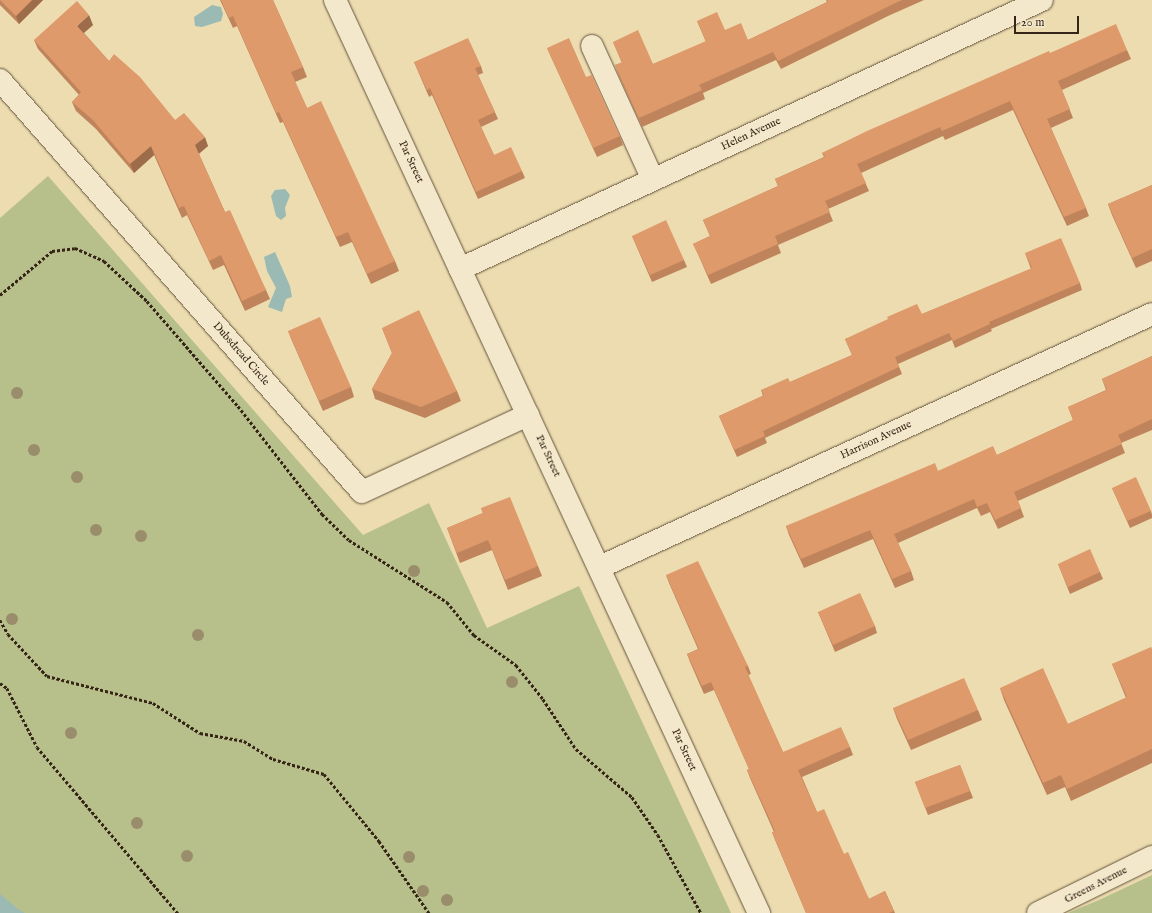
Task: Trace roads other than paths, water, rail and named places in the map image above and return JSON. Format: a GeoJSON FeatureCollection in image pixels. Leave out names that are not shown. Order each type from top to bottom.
{"type":"FeatureCollection","features":[{"type":"Feature","properties":{"kind":"street","name":"Par Street"},"geometry":{"type":"LineString","coordinates":[[336,0],[759,913]]}},
{"type":"Feature","properties":{"kind":"street","name":"Helen Avenue"},"geometry":{"type":"LineString","coordinates":[[460,268],[1042,0]]}},
{"type":"Feature","properties":{"kind":"street"},"geometry":{"type":"LineString","coordinates":[[592,46],[653,180]]}},
{"type":"Feature","properties":{"kind":"street","name":"Dubsdread Circle"},"geometry":{"type":"LineString","coordinates":[[0,80],[362,492],[528,415]]}},
{"type":"Feature","properties":{"kind":"street","name":"Harrison Avenue"},"geometry":{"type":"LineString","coordinates":[[600,567],[1152,314]]}},
{"type":"Feature","properties":{"kind":"street","name":"Greens Avenue"},"geometry":{"type":"LineString","coordinates":[[1038,913],[1152,857]]}},
{"type":"Feature","properties":{"kind":"water"},"geometry":{"type":"Polygon","coordinates":[[[212,5],[221,7],[223,14],[221,21],[202,27],[195,26],[194,17],[212,5]]]}},
{"type":"Feature","properties":{"kind":"water"},"geometry":{"type":"Polygon","coordinates":[[[285,189],[290,195],[285,208],[286,216],[281,220],[276,216],[271,196],[275,190],[285,189]]]}},
{"type":"Feature","properties":{"kind":"water"},"geometry":{"type":"Polygon","coordinates":[[[275,252],[290,286],[292,297],[286,299],[282,312],[268,307],[276,288],[267,271],[264,257],[275,252]]]}},
{"type":"Feature","properties":{"kind":"water"},"geometry":{"type":"Polygon","coordinates":[[[0,894],[18,909],[25,913],[0,913],[0,894]]]}}]}
